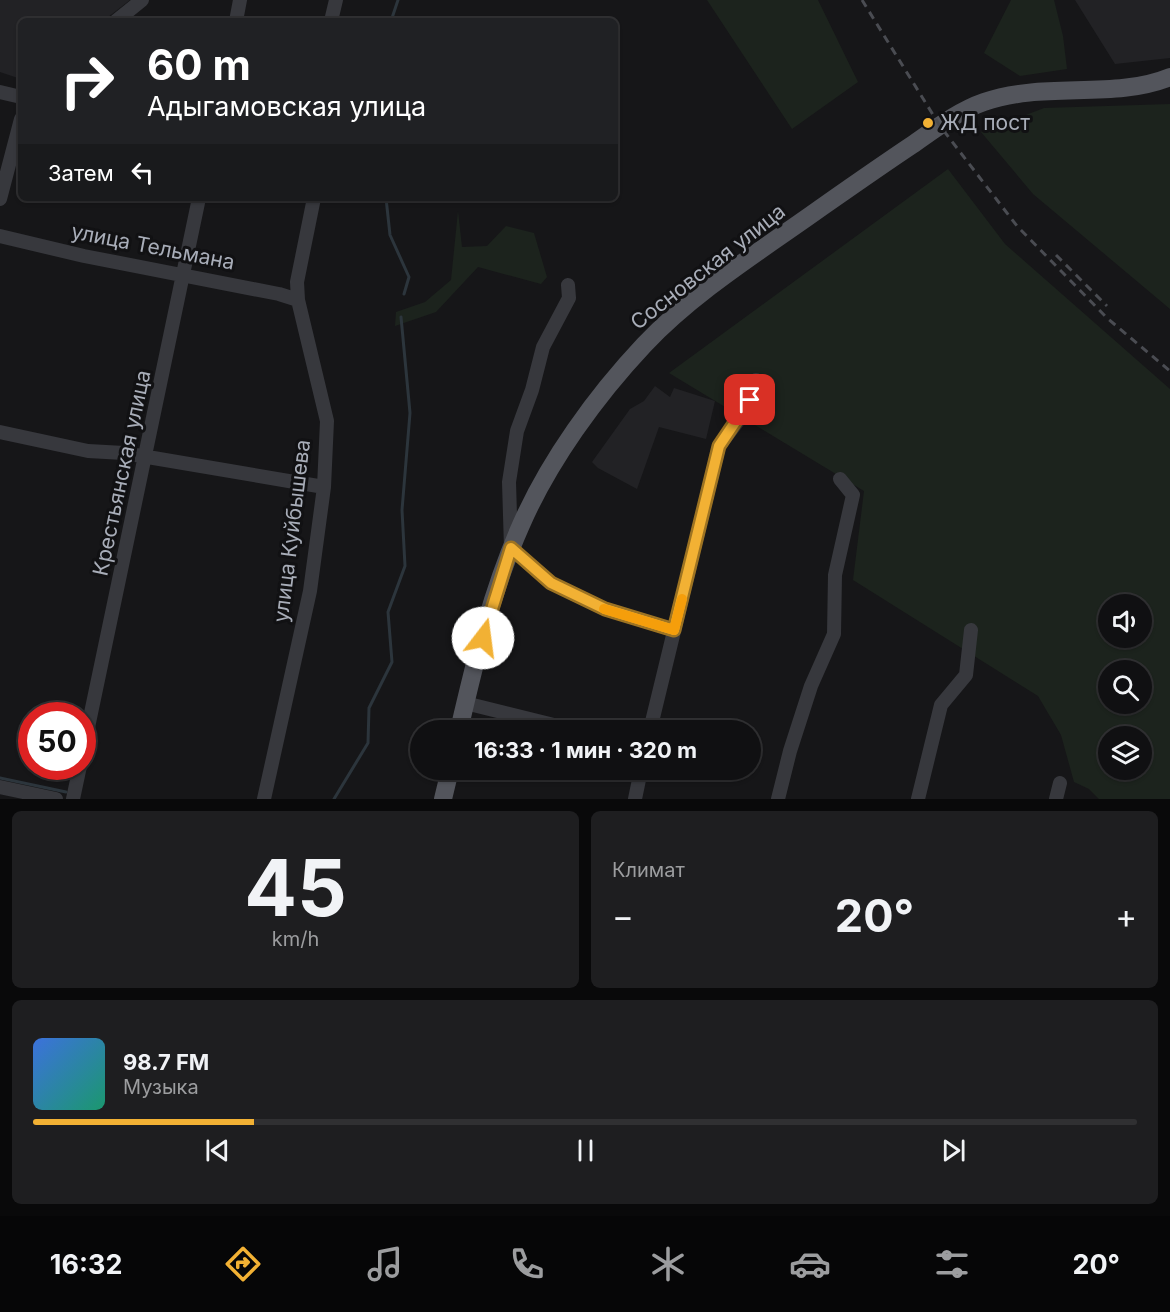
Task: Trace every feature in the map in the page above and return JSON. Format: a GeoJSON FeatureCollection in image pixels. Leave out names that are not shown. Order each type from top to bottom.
{"type":"FeatureCollection","features":[{"type":"Feature","properties":{"kind":"main road","name":"Сосновская улица"},"geometry":{"type":"LineString","coordinates":[[461,720],[494,595],[511,548],[545,479],[567,444],[645,344],[672,318],[736,269],[943,124],[974,106],[1047,89],[1134,85],[1170,76]]}},
{"type":"Feature","properties":{"kind":"main road"},"geometry":{"type":"LineString","coordinates":[[442,799],[447,780]]}},
{"type":"Feature","properties":{"kind":"street"},"geometry":{"type":"LineString","coordinates":[[121,18],[142,0]]}},
{"type":"Feature","properties":{"kind":"street"},"geometry":{"type":"LineString","coordinates":[[237,18],[240,0]]}},
{"type":"Feature","properties":{"kind":"street"},"geometry":{"type":"LineString","coordinates":[[332,18],[336,0]]}},
{"type":"Feature","properties":{"kind":"street"},"geometry":{"type":"LineString","coordinates":[[0,92],[18,96]]}},
{"type":"Feature","properties":{"kind":"street"},"geometry":{"type":"LineString","coordinates":[[0,199],[18,123]]}},
{"type":"Feature","properties":{"kind":"street","name":"Крестьянская улица"},"geometry":{"type":"LineString","coordinates":[[94,702],[147,458],[198,201]]}},
{"type":"Feature","properties":{"kind":"street","name":"улица Куйбышева"},"geometry":{"type":"LineString","coordinates":[[264,799],[310,591],[324,487],[327,421],[298,300],[297,282],[313,201]]}},
{"type":"Feature","properties":{"kind":"street","name":"улица Тельмана"},"geometry":{"type":"LineString","coordinates":[[0,236],[279,294],[298,300]]}},
{"type":"Feature","properties":{"kind":"street","name":"Сосновская улица"},"geometry":{"type":"LineString","coordinates":[[511,548],[509,482],[516,431],[532,390],[543,347],[569,298],[568,285]]}},
{"type":"Feature","properties":{"kind":"street"},"geometry":{"type":"LineString","coordinates":[[652,720],[719,446],[741,417],[756,380]]}},
{"type":"Feature","properties":{"kind":"street"},"geometry":{"type":"LineString","coordinates":[[0,432],[88,451],[124,453],[324,487]]}},
{"type":"Feature","properties":{"kind":"street"},"geometry":{"type":"LineString","coordinates":[[301,483],[324,471]]}},
{"type":"Feature","properties":{"kind":"street"},"geometry":{"type":"LineString","coordinates":[[778,799],[789,751],[811,686],[834,634],[835,575],[853,495],[840,479]]}},
{"type":"Feature","properties":{"kind":"street"},"geometry":{"type":"LineString","coordinates":[[511,548],[551,583],[605,609],[674,630]]}},
{"type":"Feature","properties":{"kind":"street"},"geometry":{"type":"LineString","coordinates":[[918,799],[941,705],[966,675],[971,630]]}},
{"type":"Feature","properties":{"kind":"street"},"geometry":{"type":"LineString","coordinates":[[465,703],[534,720]]}},
{"type":"Feature","properties":{"kind":"street"},"geometry":{"type":"LineString","coordinates":[[73,799],[77,780]]}},
{"type":"Feature","properties":{"kind":"street"},"geometry":{"type":"LineString","coordinates":[[635,799],[639,780]]}},
{"type":"Feature","properties":{"kind":"street"},"geometry":{"type":"LineString","coordinates":[[1056,799],[1060,783]]}},
{"type":"Feature","properties":{"kind":"street"},"geometry":{"type":"LineString","coordinates":[[0,787],[56,799]]}},
{"type":"Feature","properties":{"kind":"shaded area"},"geometry":{"type":"Polygon","coordinates":[[[0,0],[130,0],[107,18],[18,18],[18,78],[0,72],[0,0]]]}},
{"type":"Feature","properties":{"kind":"shaded area"},"geometry":{"type":"Polygon","coordinates":[[[707,0],[818,0],[858,82],[792,129],[707,0]]]}},
{"type":"Feature","properties":{"kind":"shaded area"},"geometry":{"type":"Polygon","coordinates":[[[1011,0],[1054,0],[1063,36],[1067,69],[1020,76],[984,53],[1011,0]]]}},
{"type":"Feature","properties":{"kind":"shaded area"},"geometry":{"type":"Polygon","coordinates":[[[1075,0],[1170,0],[1170,58],[1115,64],[1075,0]]]}},
{"type":"Feature","properties":{"kind":"shaded area"},"geometry":{"type":"Polygon","coordinates":[[[1170,104],[1170,309],[1033,194],[981,132],[1044,108],[1170,104]]]}},
{"type":"Feature","properties":{"kind":"shaded area"},"geometry":{"type":"Polygon","coordinates":[[[948,169],[1005,244],[1170,389],[1170,799],[1099,799],[1089,789],[1074,782],[1061,735],[1038,696],[853,580],[864,491],[669,373],[948,169]]]}},
{"type":"Feature","properties":{"kind":"shaded area"},"geometry":{"type":"Polygon","coordinates":[[[458,211],[462,247],[487,246],[506,226],[534,233],[547,277],[541,284],[478,267],[436,312],[395,326],[396,312],[425,302],[451,280],[458,211]]]}},
{"type":"Feature","properties":{"kind":"shaded area"},"geometry":{"type":"Polygon","coordinates":[[[655,386],[670,397],[674,388],[715,401],[706,439],[659,427],[637,489],[598,468],[592,462],[630,409],[644,401],[655,386]]]}},
{"type":"Feature","properties":{"kind":"waterway"},"geometry":{"type":"LineString","coordinates":[[392,18],[398,0]]}},
{"type":"Feature","properties":{"kind":"waterway"},"geometry":{"type":"LineString","coordinates":[[386,201],[390,235],[409,277],[404,294]]}},
{"type":"Feature","properties":{"kind":"waterway"},"geometry":{"type":"LineString","coordinates":[[334,799],[368,743],[369,708],[392,662],[388,612],[405,566],[402,510],[410,413],[401,317]]}},
{"type":"Feature","properties":{"kind":"waterway"},"geometry":{"type":"LineString","coordinates":[[0,778],[66,792]]}},
{"type":"Feature","properties":{"kind":"railway"},"geometry":{"type":"LineString","coordinates":[[862,0],[940,126],[1017,226],[1107,318],[1170,371]]}},
{"type":"Feature","properties":{"kind":"railway"},"geometry":{"type":"LineString","coordinates":[[1056,255],[1107,306]]}},
{"type":"Feature","properties":{"kind":"slow traffic"},"geometry":{"type":"LineString","coordinates":[[604,609],[674,630],[682,599]]}},
{"type":"Feature","properties":{"kind":"place","name":"ЖД пост"},"geometry":{"type":"Point","coordinates":[928,123]}},
{"type":"Feature","properties":{"kind":"route"},"geometry":{"type":"LineString","coordinates":[[483,638],[494,595],[511,548],[551,583],[605,609],[674,630],[719,446],[741,417],[750,400]]}}]}
